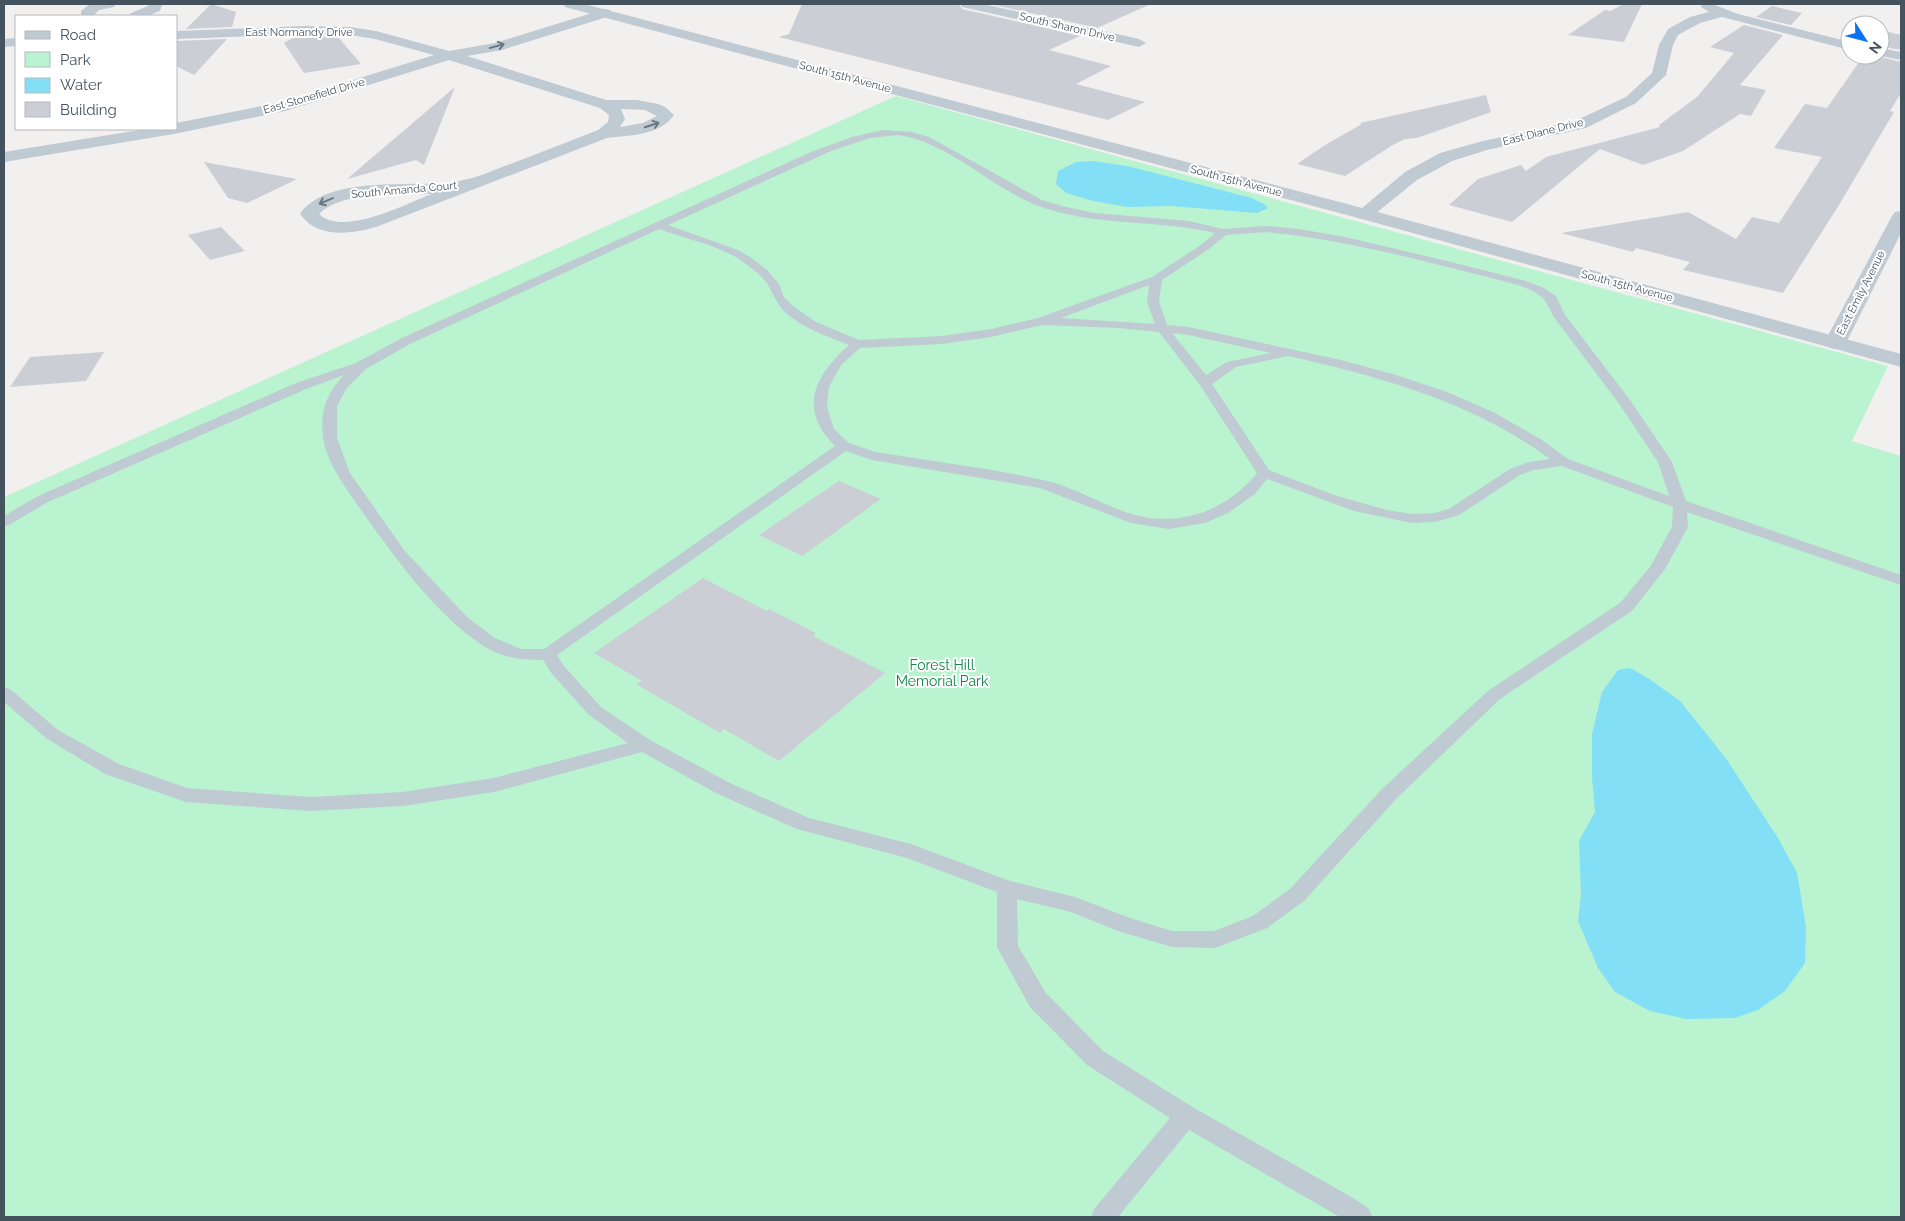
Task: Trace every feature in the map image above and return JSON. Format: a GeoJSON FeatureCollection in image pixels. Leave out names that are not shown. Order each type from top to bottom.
{"type":"FeatureCollection","features":[{"type":"Feature","properties":{"kind":"street"},"geometry":{"type":"LineString","coordinates":[[86,15],[89,10],[109,4]]}},
{"type":"Feature","properties":{"kind":"street"},"geometry":{"type":"LineString","coordinates":[[138,15],[155,8],[156,6],[153,4]]}},
{"type":"Feature","properties":{"kind":"street","name":"South Sharon Drive"},"geometry":{"type":"LineString","coordinates":[[966,4],[1139,43]]}},
{"type":"Feature","properties":{"kind":"street"},"geometry":{"type":"LineString","coordinates":[[1696,4],[1723,13],[1840,43]]}},
{"type":"Feature","properties":{"kind":"street","name":"South 15th Avenue"},"geometry":{"type":"LineString","coordinates":[[576,6],[1364,214],[1901,361]]}},
{"type":"Feature","properties":{"kind":"street","name":"East Stonefield Drive"},"geometry":{"type":"LineString","coordinates":[[449,55],[462,45],[576,6]]}},
{"type":"Feature","properties":{"kind":"street","name":"East Stonefield Drive"},"geometry":{"type":"LineString","coordinates":[[178,127],[285,106],[449,55],[497,47],[605,13]]}},
{"type":"Feature","properties":{"kind":"street","name":"East Diane Drive"},"geometry":{"type":"LineString","coordinates":[[1364,214],[1411,176],[1446,156],[1580,125],[1631,100],[1659,74],[1666,45],[1673,32],[1696,20],[1723,13]]}},
{"type":"Feature","properties":{"kind":"street","name":"East Normandy Drive"},"geometry":{"type":"LineString","coordinates":[[178,35],[304,30],[350,31],[395,39],[449,55]]}},
{"type":"Feature","properties":{"kind":"street","name":"South Amanda Court"},"geometry":{"type":"LineString","coordinates":[[449,55],[605,105],[643,105],[661,110],[666,115],[660,122],[649,127],[604,133],[478,182],[364,225],[347,228],[327,227],[308,214],[320,202],[348,194],[455,187],[478,182]]}},
{"type":"Feature","properties":{"kind":"street"},"geometry":{"type":"LineString","coordinates":[[604,133],[613,127],[617,120],[617,114],[614,109],[605,105]]}},
{"type":"Feature","properties":{"kind":"street","name":"East Stonefield Drive"},"geometry":{"type":"LineString","coordinates":[[4,157],[163,130]]}},
{"type":"Feature","properties":{"kind":"street","name":"East Emily Avenue"},"geometry":{"type":"LineString","coordinates":[[1835,343],[1901,216]]}},
{"type":"Feature","properties":{"kind":"lane"},"geometry":{"type":"LineString","coordinates":[[4,522],[43,499],[292,390],[361,366],[406,341],[814,154],[865,136],[897,131],[914,134],[926,139],[1038,202],[1060,209],[1094,216],[1190,224],[1223,232],[1266,229],[1345,240],[1522,283],[1538,289],[1552,299],[1564,323],[1625,404],[1665,462],[1680,505],[1680,527],[1657,569],[1626,607],[1494,695],[1390,793],[1297,896],[1260,922],[1215,940],[1172,939],[1125,925],[1074,905],[1007,888],[910,852],[804,824],[725,789],[644,745],[595,711],[558,670],[548,654]]}},
{"type":"Feature","properties":{"kind":"lane"},"geometry":{"type":"LineString","coordinates":[[658,225],[746,258],[762,271],[773,284],[778,298],[790,310],[812,325],[857,344],[942,340],[991,333],[1042,321],[1156,279],[1205,247],[1223,232]]}},
{"type":"Feature","properties":{"kind":"lane"},"geometry":{"type":"LineString","coordinates":[[1156,279],[1153,302],[1162,328],[1205,383],[1264,473],[1369,511],[1396,517],[1429,519],[1452,513],[1486,489],[1525,468],[1563,462]]}},
{"type":"Feature","properties":{"kind":"lane"},"geometry":{"type":"LineString","coordinates":[[1042,321],[1085,322],[1162,328],[1230,339],[1390,378],[1442,395],[1488,415],[1537,443],[1563,462],[1680,505],[1901,580]]}},
{"type":"Feature","properties":{"kind":"lane"},"geometry":{"type":"LineString","coordinates":[[857,344],[836,363],[822,387],[820,407],[828,431],[844,446],[872,456],[1043,484],[1136,520],[1169,524],[1200,520],[1223,510],[1250,490],[1264,473]]}},
{"type":"Feature","properties":{"kind":"lane"},"geometry":{"type":"LineString","coordinates":[[1205,383],[1218,370],[1237,362],[1292,354]]}},
{"type":"Feature","properties":{"kind":"lane"},"geometry":{"type":"LineString","coordinates":[[361,366],[340,387],[330,406],[330,438],[343,473],[399,552],[461,621],[489,642],[520,655],[548,654],[844,446]]}},
{"type":"Feature","properties":{"kind":"lane"},"geometry":{"type":"LineString","coordinates":[[4,693],[52,734],[112,768],[186,795],[310,804],[403,799],[494,784],[644,745]]}},
{"type":"Feature","properties":{"kind":"lane"},"geometry":{"type":"LineString","coordinates":[[1007,888],[1008,947],[1038,1000],[1095,1058],[1186,1116],[1346,1207],[1360,1217]]}},
{"type":"Feature","properties":{"kind":"lane"},"geometry":{"type":"LineString","coordinates":[[1104,1217],[1186,1116]]}},
{"type":"Feature","properties":{"kind":"green space","name":"Forest Hill Memorial Park"},"geometry":{"type":"Polygon","coordinates":[[[896,96],[1888,366],[1852,441],[1901,456],[1901,1217],[4,1217],[4,497],[896,96]]]}},
{"type":"Feature","properties":{"kind":"water"},"geometry":{"type":"Polygon","coordinates":[[[1093,161],[1127,166],[1252,198],[1268,208],[1257,213],[1171,206],[1127,207],[1093,201],[1066,193],[1056,184],[1058,171],[1076,162],[1093,161]]]}},
{"type":"Feature","properties":{"kind":"water"},"geometry":{"type":"Polygon","coordinates":[[[1630,668],[1648,678],[1680,701],[1727,760],[1778,838],[1797,873],[1806,927],[1805,963],[1785,991],[1758,1010],[1735,1018],[1686,1019],[1650,1011],[1615,992],[1598,968],[1578,921],[1581,895],[1579,841],[1595,812],[1592,777],[1592,734],[1602,692],[1618,670],[1630,668]]]}},
{"type":"Feature","properties":{"kind":"building"},"geometry":{"type":"Polygon","coordinates":[[[211,4],[236,12],[232,27],[186,29],[211,4]]]}},
{"type":"Feature","properties":{"kind":"building"},"geometry":{"type":"Polygon","coordinates":[[[802,4],[959,4],[962,9],[1080,36],[1049,50],[1111,66],[1076,84],[1145,102],[1108,120],[779,37],[789,34],[802,4]]]}},
{"type":"Feature","properties":{"kind":"building"},"geometry":{"type":"Polygon","coordinates":[[[990,4],[1151,4],[1097,28],[990,4]]]}},
{"type":"Feature","properties":{"kind":"building"},"geometry":{"type":"Polygon","coordinates":[[[1624,4],[1642,4],[1624,42],[1568,35],[1605,10],[1610,11],[1624,4]]]}},
{"type":"Feature","properties":{"kind":"building"},"geometry":{"type":"Polygon","coordinates":[[[1772,6],[1802,13],[1791,25],[1756,17],[1772,6]]]}},
{"type":"Feature","properties":{"kind":"building"},"geometry":{"type":"Polygon","coordinates":[[[1744,25],[1783,35],[1740,85],[1766,90],[1751,116],[1740,114],[1683,151],[1643,165],[1600,149],[1512,222],[1449,205],[1478,179],[1521,165],[1526,171],[1546,157],[1660,127],[1659,125],[1697,97],[1734,53],[1710,47],[1744,25]]]}},
{"type":"Feature","properties":{"kind":"building"},"geometry":{"type":"Polygon","coordinates":[[[1890,32],[1901,35],[1901,50],[1890,48],[1890,32]]]}},
{"type":"Feature","properties":{"kind":"building"},"geometry":{"type":"Polygon","coordinates":[[[296,36],[338,37],[361,64],[304,73],[284,43],[296,36]]]}},
{"type":"Feature","properties":{"kind":"building"},"geometry":{"type":"Polygon","coordinates":[[[227,39],[194,75],[178,67],[178,41],[227,39]]]}},
{"type":"Feature","properties":{"kind":"building"},"geometry":{"type":"Polygon","coordinates":[[[1890,59],[1901,62],[1901,93],[1890,111],[1894,112],[1839,205],[1783,293],[1683,270],[1690,262],[1636,248],[1633,252],[1561,233],[1688,212],[1736,239],[1752,217],[1779,223],[1822,157],[1774,148],[1805,104],[1827,108],[1857,65],[1890,65],[1890,59]]]}},
{"type":"Feature","properties":{"kind":"building"},"geometry":{"type":"Polygon","coordinates":[[[455,87],[424,165],[416,160],[347,179],[455,87]]]}},
{"type":"Feature","properties":{"kind":"building"},"geometry":{"type":"Polygon","coordinates":[[[1486,95],[1491,112],[1417,138],[1405,139],[1345,176],[1297,164],[1325,145],[1362,124],[1360,123],[1486,95]]]}},
{"type":"Feature","properties":{"kind":"building"},"geometry":{"type":"Polygon","coordinates":[[[204,162],[297,179],[247,203],[228,198],[204,162]]]}},
{"type":"Feature","properties":{"kind":"building"},"geometry":{"type":"Polygon","coordinates":[[[221,227],[245,251],[210,260],[188,235],[221,227]]]}},
{"type":"Feature","properties":{"kind":"building"},"geometry":{"type":"Polygon","coordinates":[[[104,352],[86,381],[10,387],[30,357],[104,352]]]}},
{"type":"Feature","properties":{"kind":"building"},"geometry":{"type":"Polygon","coordinates":[[[839,481],[881,499],[802,556],[759,535],[839,481]]]}},
{"type":"Feature","properties":{"kind":"building"},"geometry":{"type":"Polygon","coordinates":[[[703,578],[767,611],[769,609],[816,633],[813,636],[885,673],[779,761],[724,729],[720,733],[636,684],[642,681],[594,653],[703,578]]]}}]}
